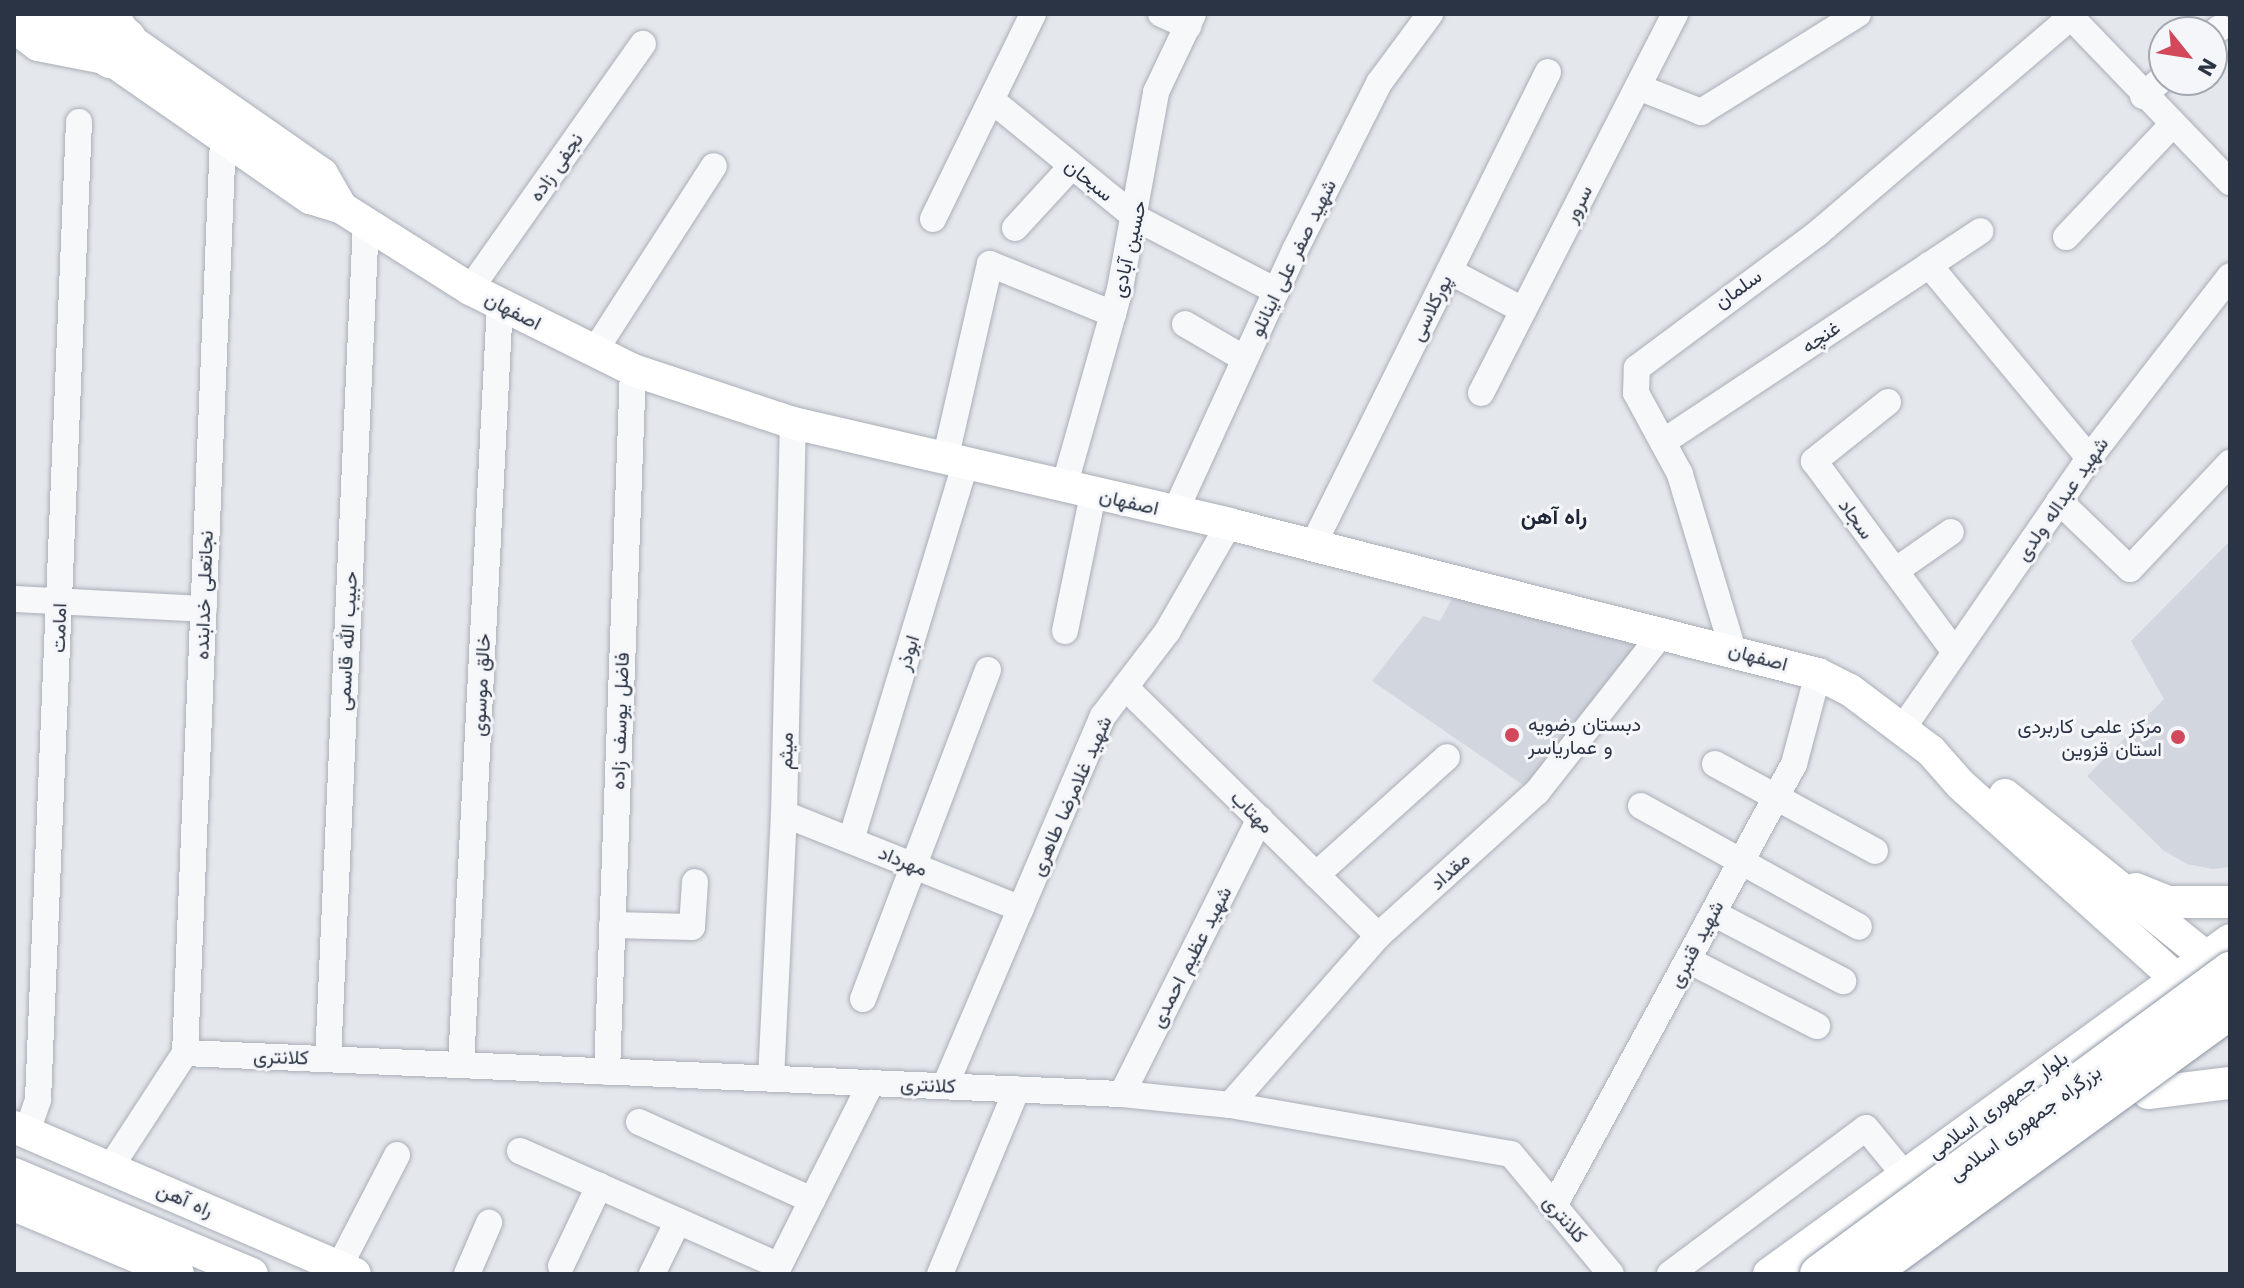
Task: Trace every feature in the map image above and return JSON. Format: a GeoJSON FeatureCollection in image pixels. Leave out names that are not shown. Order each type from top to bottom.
{"type":"FeatureCollection","features":[{"type":"Feature","properties":{"kind":"highway","name":"اصفهان"},"geometry":{"type":"LineString","coordinates":[[42,14],[117,37]]}},
{"type":"Feature","properties":{"kind":"highway","name":"اصفهان"},"geometry":{"type":"LineString","coordinates":[[98,14],[117,37]]}},
{"type":"Feature","properties":{"kind":"highway","name":"بزرگراه جمهوری اسلامی"},"geometry":{"type":"LineString","coordinates":[[1819,1274],[2225,961]]}},
{"type":"Feature","properties":{"kind":"highway","name":"بزرگراه جمهوری اسلامی"},"geometry":{"type":"LineString","coordinates":[[1868,1274],[2230,1010]]}},
{"type":"Feature","properties":{"kind":"main road"},"geometry":{"type":"LineString","coordinates":[[14,27],[38,45],[117,37]]}},
{"type":"Feature","properties":{"kind":"main road","name":"اصفهان"},"geometry":{"type":"LineString","coordinates":[[117,37],[223,137],[310,198],[354,216],[470,289],[633,370],[793,423],[1229,524],[1663,632],[1818,674],[1903,728],[1931,751],[1960,784],[2177,976],[2230,1031]]}},
{"type":"Feature","properties":{"kind":"main road","name":"اصفهان"},"geometry":{"type":"LineString","coordinates":[[117,37],[322,174],[354,216]]}},
{"type":"Feature","properties":{"kind":"main road","name":"اصفهان"},"geometry":{"type":"LineString","coordinates":[[1931,751],[1970,766],[2110,879],[2225,961]]}},
{"type":"Feature","properties":{"kind":"main road"},"geometry":{"type":"LineString","coordinates":[[2110,879],[2168,902],[2230,902]]}},
{"type":"Feature","properties":{"kind":"main road","name":"بلوار جمهوری اسلامی"},"geometry":{"type":"LineString","coordinates":[[1769,1274],[1831,1225],[2177,976],[2225,961]]}},
{"type":"Feature","properties":{"kind":"main road"},"geometry":{"type":"LineString","coordinates":[[1892,1274],[2148,1093],[2230,1031]]}},
{"type":"Feature","properties":{"kind":"main road"},"geometry":{"type":"LineString","coordinates":[[2148,1093],[2230,1083]]}},
{"type":"Feature","properties":{"kind":"main road","name":"راه آهن"},"geometry":{"type":"LineString","coordinates":[[21,1130],[347,1271]]}},
{"type":"Feature","properties":{"kind":"main road"},"geometry":{"type":"LineString","coordinates":[[14,1174],[252,1274]]}},
{"type":"Feature","properties":{"kind":"main road"},"geometry":{"type":"LineString","coordinates":[[14,1205],[167,1272]]}},
{"type":"Feature","properties":{"kind":"main road"},"geometry":{"type":"LineString","coordinates":[[1831,1225],[1846,1222],[1874,1233],[1882,1245],[1882,1274]]}},
{"type":"Feature","properties":{"kind":"street"},"geometry":{"type":"LineString","coordinates":[[933,219],[994,102],[1033,14]]}},
{"type":"Feature","properties":{"kind":"street"},"geometry":{"type":"LineString","coordinates":[[1161,14],[1191,20]]}},
{"type":"Feature","properties":{"kind":"street","name":"شهید صفر علی اینانلو"},"geometry":{"type":"LineString","coordinates":[[1175,512],[1276,291],[1379,83],[1430,14]]}},
{"type":"Feature","properties":{"kind":"street","name":"سرور"},"geometry":{"type":"LineString","coordinates":[[1481,393],[1675,14]]}},
{"type":"Feature","properties":{"kind":"street"},"geometry":{"type":"LineString","coordinates":[[1638,87],[1701,112],[1858,14]]}},
{"type":"Feature","properties":{"kind":"street"},"geometry":{"type":"LineString","coordinates":[[2072,16],[2171,126],[2230,182]]}},
{"type":"Feature","properties":{"kind":"street","name":"سلمان"},"geometry":{"type":"LineString","coordinates":[[1733,650],[1680,474],[1636,393],[1637,368],[1818,233],[2072,16]]}},
{"type":"Feature","properties":{"kind":"street","name":"حسین آبادی"},"geometry":{"type":"LineString","coordinates":[[1065,631],[1079,490],[1113,314],[1136,218],[1156,92],[1191,20]]}},
{"type":"Feature","properties":{"kind":"street","name":"نجفی زاده"},"geometry":{"type":"LineString","coordinates":[[470,289],[643,44]]}},
{"type":"Feature","properties":{"kind":"street","name":"پورکلاسی"},"geometry":{"type":"LineString","coordinates":[[1313,545],[1548,72]]}},
{"type":"Feature","properties":{"kind":"street"},"geometry":{"type":"LineString","coordinates":[[2143,96],[2148,91]]}},
{"type":"Feature","properties":{"kind":"street","name":"سبحان"},"geometry":{"type":"LineString","coordinates":[[994,102],[1136,218],[1276,291]]}},
{"type":"Feature","properties":{"kind":"street","name":"امامت"},"geometry":{"type":"LineString","coordinates":[[21,1130],[38,1100],[79,122]]}},
{"type":"Feature","properties":{"kind":"street"},"geometry":{"type":"LineString","coordinates":[[2066,237],[2171,126]]}},
{"type":"Feature","properties":{"kind":"street","name":"نجاتعلی خدابنده"},"geometry":{"type":"LineString","coordinates":[[185,1053],[223,137]]}},
{"type":"Feature","properties":{"kind":"street"},"geometry":{"type":"LineString","coordinates":[[594,352],[714,166]]}},
{"type":"Feature","properties":{"kind":"street"},"geometry":{"type":"LineString","coordinates":[[1015,228],[1072,166]]}},
{"type":"Feature","properties":{"kind":"street","name":"حبیب الله قاسمی"},"geometry":{"type":"LineString","coordinates":[[328,1059],[354,216]]}},
{"type":"Feature","properties":{"kind":"street","name":"غنچه"},"geometry":{"type":"LineString","coordinates":[[1663,442],[1980,231]]}},
{"type":"Feature","properties":{"kind":"street","name":"ابوذر"},"geometry":{"type":"LineString","coordinates":[[851,840],[955,462],[990,264],[1113,314]]}},
{"type":"Feature","properties":{"kind":"street"},"geometry":{"type":"LineString","coordinates":[[1929,265],[2089,458]]}},
{"type":"Feature","properties":{"kind":"street"},"geometry":{"type":"LineString","coordinates":[[1449,271],[1523,310]]}},
{"type":"Feature","properties":{"kind":"street","name":"شهید عبداله ولدی"},"geometry":{"type":"LineString","coordinates":[[1903,728],[2089,458],[2230,276]]}},
{"type":"Feature","properties":{"kind":"street","name":"خالق موسوی"},"geometry":{"type":"LineString","coordinates":[[461,1065],[500,304]]}},
{"type":"Feature","properties":{"kind":"street"},"geometry":{"type":"LineString","coordinates":[[1185,324],[1245,359]]}},
{"type":"Feature","properties":{"kind":"street","name":"فاضل یوسف زاده"},"geometry":{"type":"LineString","coordinates":[[607,1072],[633,370]]}},
{"type":"Feature","properties":{"kind":"street","name":"سجاد"},"geometry":{"type":"LineString","coordinates":[[1888,402],[1814,461],[1955,652]]}},
{"type":"Feature","properties":{"kind":"street","name":"میثم"},"geometry":{"type":"LineString","coordinates":[[771,1079],[784,814],[793,423]]}},
{"type":"Feature","properties":{"kind":"street"},"geometry":{"type":"LineString","coordinates":[[2059,501],[2130,569],[2230,463]]}},
{"type":"Feature","properties":{"kind":"street","name":"شهید غلامرضا طاهری"},"geometry":{"type":"LineString","coordinates":[[945,1086],[1103,716],[1167,632],[1229,524]]}},
{"type":"Feature","properties":{"kind":"street"},"geometry":{"type":"LineString","coordinates":[[1895,571],[1951,532]]}},
{"type":"Feature","properties":{"kind":"street"},"geometry":{"type":"LineString","coordinates":[[14,599],[204,609]]}},
{"type":"Feature","properties":{"kind":"street","name":"مقداد"},"geometry":{"type":"LineString","coordinates":[[1230,1105],[1378,936],[1537,792],[1663,632]]}},
{"type":"Feature","properties":{"kind":"street"},"geometry":{"type":"LineString","coordinates":[[863,999],[988,670]]}},
{"type":"Feature","properties":{"kind":"street","name":"شهید قنبری"},"geometry":{"type":"LineString","coordinates":[[1554,1206],[1794,764],[1818,674]]}},
{"type":"Feature","properties":{"kind":"street","name":"مهتاب"},"geometry":{"type":"LineString","coordinates":[[1125,687],[1378,936]]}},
{"type":"Feature","properties":{"kind":"street"},"geometry":{"type":"LineString","coordinates":[[1316,875],[1447,757]]}},
{"type":"Feature","properties":{"kind":"street"},"geometry":{"type":"LineString","coordinates":[[1715,764],[1875,851]]}},
{"type":"Feature","properties":{"kind":"street"},"geometry":{"type":"LineString","coordinates":[[1641,806],[1859,927]]}},
{"type":"Feature","properties":{"kind":"street","name":"مهرداد"},"geometry":{"type":"LineString","coordinates":[[784,814],[1021,909]]}},
{"type":"Feature","properties":{"kind":"street","name":"شهید عظیم احمدی"},"geometry":{"type":"LineString","coordinates":[[1122,1094],[1260,819]]}},
{"type":"Feature","properties":{"kind":"street"},"geometry":{"type":"LineString","coordinates":[[612,925],[692,927],[695,882]]}},
{"type":"Feature","properties":{"kind":"street"},"geometry":{"type":"LineString","coordinates":[[1713,913],[1843,981]]}},
{"type":"Feature","properties":{"kind":"street"},"geometry":{"type":"LineString","coordinates":[[1688,960],[1817,1026]]}},
{"type":"Feature","properties":{"kind":"street"},"geometry":{"type":"LineString","coordinates":[[110,1168],[185,1053]]}},
{"type":"Feature","properties":{"kind":"street","name":"کلانتری"},"geometry":{"type":"LineString","coordinates":[[185,1053],[1122,1094],[1230,1105],[1511,1154],[1611,1274]]}},
{"type":"Feature","properties":{"kind":"street"},"geometry":{"type":"LineString","coordinates":[[520,1151],[678,1221],[777,1270],[871,1083]]}},
{"type":"Feature","properties":{"kind":"street"},"geometry":{"type":"LineString","coordinates":[[940,1274],[1017,1089]]}},
{"type":"Feature","properties":{"kind":"street"},"geometry":{"type":"LineString","coordinates":[[639,1122],[812,1200]]}},
{"type":"Feature","properties":{"kind":"street"},"geometry":{"type":"LineString","coordinates":[[1670,1274],[1866,1128],[1903,1173]]}},
{"type":"Feature","properties":{"kind":"street"},"geometry":{"type":"LineString","coordinates":[[347,1271],[397,1155]]}},
{"type":"Feature","properties":{"kind":"street"},"geometry":{"type":"LineString","coordinates":[[561,1266],[599,1186]]}},
{"type":"Feature","properties":{"kind":"street"},"geometry":{"type":"LineString","coordinates":[[652,1274],[678,1221]]}},
{"type":"Feature","properties":{"kind":"street"},"geometry":{"type":"LineString","coordinates":[[467,1274],[489,1223]]}},
{"type":"Feature","properties":{"kind":"shaded area","name":"مرکز علمی کاربردی استان قزوین"},"geometry":{"type":"Polygon","coordinates":[[[2230,541],[2230,867],[2213,869],[2187,864],[2163,850],[2087,776],[2164,699],[2131,641],[2230,541]]]}},
{"type":"Feature","properties":{"kind":"shaded area","name":"دبستان رضویه و عماریاسر"},"geometry":{"type":"Polygon","coordinates":[[[1455,593],[1645,646],[1529,789],[1372,681],[1423,616],[1440,621],[1455,593]]]}},
{"type":"Feature","properties":{"kind":"place","name":"دبستان رضویه و عماریاسر"},"geometry":{"type":"Point","coordinates":[1512,735]}},
{"type":"Feature","properties":{"kind":"place","name":"مرکز علمی کاربردی استان قزوین"},"geometry":{"type":"Point","coordinates":[2178,737]}},
{"type":"Feature","properties":{"kind":"district","name":"راه آهن"},"geometry":{"type":"Point","coordinates":[1554,517]}}]}
